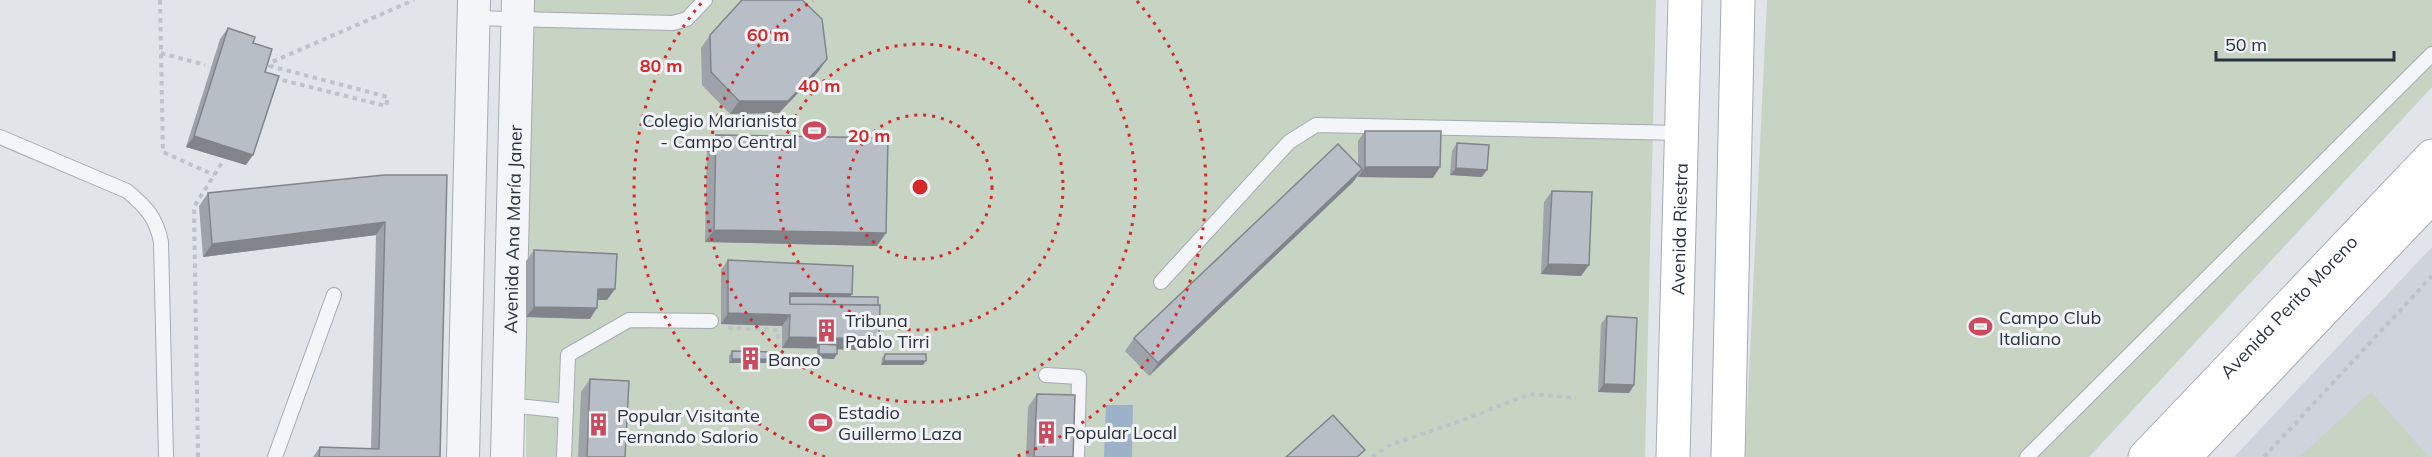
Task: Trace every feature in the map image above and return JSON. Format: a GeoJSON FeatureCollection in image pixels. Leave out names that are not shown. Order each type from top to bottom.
{"type":"FeatureCollection","features":[{"type":"Feature","properties":{"kind":"main road","name":"Avenida Riestra"},"geometry":{"type":"LineString","coordinates":[[1673,457],[1685,0]]}},
{"type":"Feature","properties":{"kind":"main road"},"geometry":{"type":"LineString","coordinates":[[1728,457],[1738,0]]}},
{"type":"Feature","properties":{"kind":"main road","name":"Avenida Perito Moreno"},"geometry":{"type":"LineString","coordinates":[[2145,457],[2432,156]]}},
{"type":"Feature","properties":{"kind":"main road","name":"Avenida Perito Moreno"},"geometry":{"type":"LineString","coordinates":[[2184,457],[2432,196]]}},
{"type":"Feature","properties":{"kind":"street"},"geometry":{"type":"LineString","coordinates":[[463,457],[473,9]]}},
{"type":"Feature","properties":{"kind":"street","name":"Avenida Ana María Janer"},"geometry":{"type":"LineString","coordinates":[[507,457],[518,10]]}},
{"type":"Feature","properties":{"kind":"street"},"geometry":{"type":"LineString","coordinates":[[467,255],[478,248],[488,246],[497,249],[505,257],[511,269]]}},
{"type":"Feature","properties":{"kind":"lane"},"geometry":{"type":"LineString","coordinates":[[473,9],[518,10],[673,23],[687,19],[705,0]]}},
{"type":"Feature","properties":{"kind":"lane"},"geometry":{"type":"LineString","coordinates":[[2027,457],[2432,54]]}},
{"type":"Feature","properties":{"kind":"lane"},"geometry":{"type":"LineString","coordinates":[[1161,282],[1288,142],[1316,125],[1680,133]]}},
{"type":"Feature","properties":{"kind":"lane"},"geometry":{"type":"LineString","coordinates":[[0,137],[127,191],[143,205],[157,225],[161,242],[166,457]]}},
{"type":"Feature","properties":{"kind":"lane"},"geometry":{"type":"LineString","coordinates":[[275,457],[334,295]]}},
{"type":"Feature","properties":{"kind":"lane"},"geometry":{"type":"LineString","coordinates":[[564,457],[568,354],[629,320],[711,321]]}},
{"type":"Feature","properties":{"kind":"lane"},"geometry":{"type":"LineString","coordinates":[[1046,375],[1079,376],[1077,457]]}},
{"type":"Feature","properties":{"kind":"lane"},"geometry":{"type":"LineString","coordinates":[[508,405],[566,411]]}},
{"type":"Feature","properties":{"kind":"path"},"geometry":{"type":"LineString","coordinates":[[160,0],[163,152],[214,176]]}},
{"type":"Feature","properties":{"kind":"path"},"geometry":{"type":"LineString","coordinates":[[263,75],[386,106],[388,97],[270,66],[272,62],[414,0]]}},
{"type":"Feature","properties":{"kind":"path"},"geometry":{"type":"LineString","coordinates":[[161,53],[205,65]]}},
{"type":"Feature","properties":{"kind":"path"},"geometry":{"type":"LineString","coordinates":[[198,457],[194,207],[223,161]]}},
{"type":"Feature","properties":{"kind":"path"},"geometry":{"type":"LineString","coordinates":[[2264,457],[2432,276]]}},
{"type":"Feature","properties":{"kind":"path"},"geometry":{"type":"LineString","coordinates":[[711,321],[711,327],[778,330],[778,345],[795,345]]}},
{"type":"Feature","properties":{"kind":"path"},"geometry":{"type":"LineString","coordinates":[[785,336],[785,345]]}},
{"type":"Feature","properties":{"kind":"path"},"geometry":{"type":"LineString","coordinates":[[1372,457],[1392,444],[1452,424],[1530,393],[1576,398]]}},
{"type":"Feature","properties":{"kind":"shaded area"},"geometry":{"type":"Polygon","coordinates":[[[2432,247],[2432,457],[2234,457],[2432,247]]]}},
{"type":"Feature","properties":{"kind":"green space"},"geometry":{"type":"Polygon","coordinates":[[[534,0],[1656,0],[1645,457],[526,457],[526,261],[534,0]]]}},
{"type":"Feature","properties":{"kind":"green space","name":"Campo Club Italiano"},"geometry":{"type":"Polygon","coordinates":[[[1767,0],[2432,0],[2432,87],[2089,457],[1745,457],[1767,0]]]}},
{"type":"Feature","properties":{"kind":"green space"},"geometry":{"type":"Polygon","coordinates":[[[2371,392],[2429,457],[2299,457],[2371,392]]]}},
{"type":"Feature","properties":{"kind":"water"},"geometry":{"type":"Polygon","coordinates":[[[1106,405],[1133,405],[1132,457],[1104,457],[1106,405]]]}},
{"type":"Feature","properties":{"kind":"building"},"geometry":{"type":"Polygon","coordinates":[[[742,0],[802,0],[822,19],[827,59],[788,101],[739,101],[711,72],[710,35],[742,0]]]}},
{"type":"Feature","properties":{"kind":"building"},"geometry":{"type":"Polygon","coordinates":[[[228,28],[255,37],[253,43],[272,49],[265,72],[279,76],[253,155],[194,136],[228,28]]]}},
{"type":"Feature","properties":{"kind":"building"},"geometry":{"type":"Polygon","coordinates":[[[1365,131],[1441,131],[1440,167],[1365,167],[1365,131]]]}},
{"type":"Feature","properties":{"kind":"building"},"geometry":{"type":"Polygon","coordinates":[[[716,135],[888,138],[886,233],[714,230],[716,135]]]}},
{"type":"Feature","properties":{"kind":"building"},"geometry":{"type":"Polygon","coordinates":[[[1457,143],[1489,145],[1487,170],[1456,168],[1457,143]]]}},
{"type":"Feature","properties":{"kind":"building"},"geometry":{"type":"Polygon","coordinates":[[[1338,144],[1362,169],[1158,363],[1134,338],[1338,144]]]}},
{"type":"Feature","properties":{"kind":"building"},"geometry":{"type":"Polygon","coordinates":[[[384,175],[447,175],[440,457],[319,457],[320,447],[379,449],[385,222],[212,244],[208,193],[384,175]]]}},
{"type":"Feature","properties":{"kind":"building"},"geometry":{"type":"Polygon","coordinates":[[[1552,191],[1592,192],[1589,265],[1548,264],[1552,191]]]}},
{"type":"Feature","properties":{"kind":"building"},"geometry":{"type":"Polygon","coordinates":[[[534,250],[617,254],[615,289],[598,289],[597,308],[534,307],[534,250]]]}},
{"type":"Feature","properties":{"kind":"building"},"geometry":{"type":"Polygon","coordinates":[[[728,260],[853,266],[852,294],[790,293],[790,304],[880,305],[879,339],[789,337],[790,315],[728,313],[728,260]]]}},
{"type":"Feature","properties":{"kind":"building"},"geometry":{"type":"Polygon","coordinates":[[[790,296],[878,297],[878,305],[790,304],[790,296]]]}},
{"type":"Feature","properties":{"kind":"building"},"geometry":{"type":"Polygon","coordinates":[[[1607,316],[1637,318],[1634,385],[1604,384],[1607,316]]]}},
{"type":"Feature","properties":{"kind":"building"},"geometry":{"type":"Polygon","coordinates":[[[819,344],[837,345],[837,354],[819,354],[819,344]]]}},
{"type":"Feature","properties":{"kind":"building"},"geometry":{"type":"Polygon","coordinates":[[[732,351],[773,352],[773,359],[732,359],[732,351]]]}},
{"type":"Feature","properties":{"kind":"building"},"geometry":{"type":"Polygon","coordinates":[[[885,354],[926,354],[926,361],[884,361],[885,354]]]}},
{"type":"Feature","properties":{"kind":"building","name":"Popular Visitante Fernando Salorio"},"geometry":{"type":"Polygon","coordinates":[[[590,379],[629,381],[625,457],[587,457],[590,379]]]}},
{"type":"Feature","properties":{"kind":"building","name":"Popular Local"},"geometry":{"type":"Polygon","coordinates":[[[1037,394],[1075,395],[1073,457],[1034,457],[1037,394]]]}},
{"type":"Feature","properties":{"kind":"building"},"geometry":{"type":"Polygon","coordinates":[[[1333,415],[1365,450],[1357,457],[1286,457],[1333,415]]]}},
{"type":"Feature","properties":{"kind":"place","name":"Colegio Marianista - Campo Central"},"geometry":{"type":"Point","coordinates":[815,130]}},
{"type":"Feature","properties":{"kind":"place","name":"Campo Club Italiano"},"geometry":{"type":"Point","coordinates":[1981,327]}},
{"type":"Feature","properties":{"kind":"place","name":"Tribuna Pablo Tirri"},"geometry":{"type":"Point","coordinates":[827,330]}},
{"type":"Feature","properties":{"kind":"place","name":"Banco"},"geometry":{"type":"Point","coordinates":[750,359]}},
{"type":"Feature","properties":{"kind":"place","name":"Estadio Guillermo Laza"},"geometry":{"type":"Point","coordinates":[820,422]}},
{"type":"Feature","properties":{"kind":"place","name":"Popular Visitante Fernando Salorio"},"geometry":{"type":"Point","coordinates":[599,425]}},
{"type":"Feature","properties":{"kind":"place","name":"Popular Local"},"geometry":{"type":"Point","coordinates":[1046,432]}}]}
